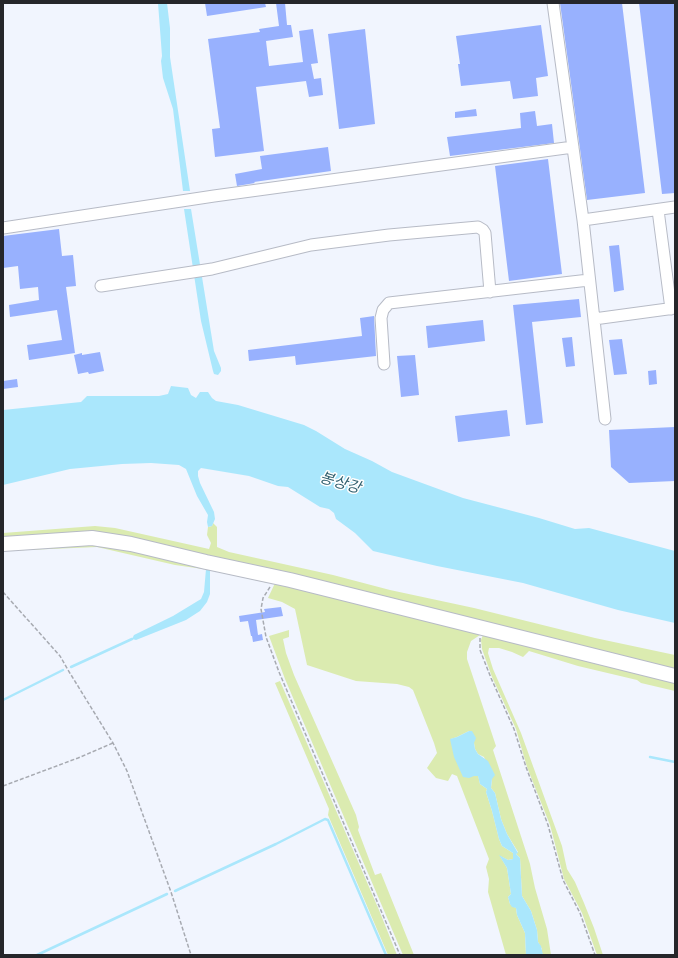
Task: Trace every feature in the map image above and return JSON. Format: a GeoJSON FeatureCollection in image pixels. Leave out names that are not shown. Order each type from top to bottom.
{"type":"FeatureCollection","features":[{"type":"Feature","properties":{"kind":"main road"},"geometry":{"type":"LineString","coordinates":[[3,544],[74,539],[104,540],[131,544],[276,577],[675,676]]}},
{"type":"Feature","properties":{"kind":"street"},"geometry":{"type":"LineString","coordinates":[[553,3],[583,220],[605,419]]}},
{"type":"Feature","properties":{"kind":"street"},"geometry":{"type":"LineString","coordinates":[[3,228],[573,147]]}},
{"type":"Feature","properties":{"kind":"street"},"geometry":{"type":"LineString","coordinates":[[583,220],[675,207]]}},
{"type":"Feature","properties":{"kind":"street"},"geometry":{"type":"LineString","coordinates":[[594,319],[673,309],[658,210]]}},
{"type":"Feature","properties":{"kind":"street"},"geometry":{"type":"LineString","coordinates":[[101,286],[212,268],[311,245],[389,235],[478,227],[483,230],[485,234],[490,292]]}},
{"type":"Feature","properties":{"kind":"street"},"geometry":{"type":"LineString","coordinates":[[384,364],[381,318],[383,310],[389,304],[589,280]]}},
{"type":"Feature","properties":{"kind":"path"},"geometry":{"type":"LineString","coordinates":[[276,577],[263,598],[261,609],[266,637],[279,672],[400,955]]}},
{"type":"Feature","properties":{"kind":"path"},"geometry":{"type":"LineString","coordinates":[[3,592],[60,656],[113,743],[127,771],[171,892],[191,955]]}},
{"type":"Feature","properties":{"kind":"path"},"geometry":{"type":"LineString","coordinates":[[483,629],[480,640],[480,650],[514,729],[526,768],[548,826],[562,880],[580,913],[595,955]]}},
{"type":"Feature","properties":{"kind":"path"},"geometry":{"type":"LineString","coordinates":[[3,786],[78,758],[113,743]]}},
{"type":"Feature","properties":{"kind":"green space"},"geometry":{"type":"Polygon","coordinates":[[[213,523],[217,527],[217,547],[229,552],[474,608],[595,638],[675,655],[675,672],[132,540],[3,540],[3,533],[95,526],[115,528],[209,549],[211,543],[207,535],[208,527],[212,526],[213,523]]]}},
{"type":"Feature","properties":{"kind":"green space"},"geometry":{"type":"Polygon","coordinates":[[[83,541],[267,578],[268,583],[210,570],[175,565],[97,547],[3,551],[3,546],[83,541]]]}},
{"type":"Feature","properties":{"kind":"green space"},"geometry":{"type":"Polygon","coordinates":[[[276,581],[383,607],[480,635],[471,641],[467,652],[467,659],[496,746],[493,750],[530,864],[535,888],[547,929],[551,955],[543,955],[542,953],[531,911],[522,896],[520,858],[516,854],[518,852],[507,834],[501,819],[495,793],[491,788],[492,779],[484,757],[478,754],[475,749],[469,731],[451,739],[474,776],[478,775],[480,784],[487,789],[486,792],[499,839],[502,846],[513,853],[513,859],[508,860],[500,856],[507,868],[511,894],[508,897],[510,904],[516,908],[517,915],[525,933],[526,955],[506,955],[488,892],[489,879],[486,867],[489,859],[457,776],[452,774],[448,781],[436,778],[427,768],[437,753],[413,690],[409,687],[397,684],[356,681],[307,665],[295,609],[282,602],[268,598],[276,581]]]}},
{"type":"Feature","properties":{"kind":"green space"},"geometry":{"type":"Polygon","coordinates":[[[289,630],[289,637],[283,639],[286,653],[294,675],[356,815],[359,827],[358,830],[375,875],[381,873],[414,955],[403,955],[285,679],[269,636],[289,630]]]}},
{"type":"Feature","properties":{"kind":"green space"},"geometry":{"type":"Polygon","coordinates":[[[484,632],[675,679],[675,691],[578,666],[529,651],[523,657],[499,648],[489,648],[488,653],[493,669],[521,733],[562,846],[567,869],[575,882],[584,903],[603,955],[597,955],[582,913],[564,879],[550,825],[527,767],[516,729],[492,677],[482,649],[481,640],[484,632]]]}},
{"type":"Feature","properties":{"kind":"green space"},"geometry":{"type":"Polygon","coordinates":[[[280,681],[397,955],[388,955],[328,815],[329,809],[275,683],[280,681]]]}},
{"type":"Feature","properties":{"kind":"water"},"geometry":{"type":"Polygon","coordinates":[[[158,3],[167,3],[170,28],[170,57],[190,191],[183,191],[173,109],[163,78],[158,3]]]}},
{"type":"Feature","properties":{"kind":"water"},"geometry":{"type":"Polygon","coordinates":[[[184,209],[191,209],[214,351],[221,368],[218,375],[214,374],[213,371],[201,321],[184,209]]]}},
{"type":"Feature","properties":{"kind":"water","name":"봉상강"},"geometry":{"type":"Polygon","coordinates":[[[171,386],[188,388],[191,395],[196,398],[200,392],[208,392],[216,401],[238,405],[304,425],[345,449],[392,472],[463,498],[575,529],[589,528],[675,551],[675,623],[618,610],[523,583],[437,566],[373,551],[355,533],[336,519],[334,513],[329,509],[320,507],[288,487],[278,486],[249,476],[201,468],[198,471],[200,483],[214,512],[215,519],[212,526],[208,527],[208,515],[197,496],[186,469],[179,465],[151,463],[122,464],[70,469],[3,485],[3,410],[81,402],[87,396],[159,396],[168,394],[171,386]]]}},
{"type":"Feature","properties":{"kind":"water"},"geometry":{"type":"Polygon","coordinates":[[[206,569],[210,570],[210,594],[207,602],[200,611],[186,620],[136,640],[132,639],[134,635],[173,616],[201,599],[204,592],[206,569]]]}},
{"type":"Feature","properties":{"kind":"water"},"geometry":{"type":"Polygon","coordinates":[[[472,731],[476,738],[474,743],[475,749],[478,754],[488,761],[495,775],[492,779],[491,788],[495,793],[501,819],[507,834],[518,853],[516,854],[520,858],[522,896],[531,911],[537,930],[538,942],[541,946],[543,955],[526,955],[525,933],[517,915],[516,908],[512,907],[510,904],[508,897],[511,894],[507,868],[499,855],[508,860],[513,859],[513,853],[502,846],[499,839],[486,792],[487,789],[480,784],[478,776],[469,778],[463,777],[454,757],[450,739],[472,731]]]}},
{"type":"Feature","properties":{"kind":"building"},"geometry":{"type":"Polygon","coordinates":[[[205,3],[265,3],[266,7],[207,16],[205,3]]]}},
{"type":"Feature","properties":{"kind":"building"},"geometry":{"type":"Polygon","coordinates":[[[276,3],[285,3],[287,25],[291,25],[293,37],[266,41],[269,66],[303,62],[299,31],[313,29],[318,63],[311,64],[314,79],[321,78],[323,95],[309,97],[306,81],[256,87],[264,151],[215,157],[212,129],[220,128],[208,39],[260,32],[259,29],[279,26],[276,3]]]}},
{"type":"Feature","properties":{"kind":"building"},"geometry":{"type":"Polygon","coordinates":[[[560,3],[622,3],[645,193],[587,200],[560,3]]]}},
{"type":"Feature","properties":{"kind":"building"},"geometry":{"type":"Polygon","coordinates":[[[639,3],[675,3],[675,193],[662,194],[639,3]]]}},
{"type":"Feature","properties":{"kind":"building"},"geometry":{"type":"Polygon","coordinates":[[[541,25],[548,76],[536,78],[538,96],[513,99],[510,81],[461,86],[456,36],[541,25]]]}},
{"type":"Feature","properties":{"kind":"building"},"geometry":{"type":"Polygon","coordinates":[[[365,29],[375,124],[339,129],[328,34],[365,29]]]}},
{"type":"Feature","properties":{"kind":"building"},"geometry":{"type":"Polygon","coordinates":[[[476,109],[477,116],[455,118],[455,112],[476,109]]]}},
{"type":"Feature","properties":{"kind":"building"},"geometry":{"type":"Polygon","coordinates":[[[535,111],[537,126],[552,124],[554,143],[450,156],[447,137],[521,128],[520,113],[535,111]]]}},
{"type":"Feature","properties":{"kind":"building"},"geometry":{"type":"Polygon","coordinates":[[[328,147],[331,171],[254,182],[255,183],[237,186],[235,174],[262,169],[260,156],[328,147]]]}},
{"type":"Feature","properties":{"kind":"building"},"geometry":{"type":"Polygon","coordinates":[[[548,159],[562,274],[509,281],[495,166],[548,159]]]}},
{"type":"Feature","properties":{"kind":"building"},"geometry":{"type":"Polygon","coordinates":[[[59,229],[62,256],[73,255],[76,286],[66,287],[75,353],[29,360],[27,345],[62,340],[57,310],[10,317],[9,305],[39,300],[38,287],[20,289],[18,266],[3,268],[3,236],[59,229]]]}},
{"type":"Feature","properties":{"kind":"building"},"geometry":{"type":"Polygon","coordinates":[[[619,245],[624,290],[614,292],[609,246],[619,245]]]}},
{"type":"Feature","properties":{"kind":"building"},"geometry":{"type":"Polygon","coordinates":[[[579,299],[581,317],[532,322],[543,423],[526,425],[513,305],[579,299]]]}},
{"type":"Feature","properties":{"kind":"building"},"geometry":{"type":"Polygon","coordinates":[[[374,316],[376,356],[296,365],[295,356],[249,361],[248,350],[362,336],[360,318],[374,316]]]}},
{"type":"Feature","properties":{"kind":"building"},"geometry":{"type":"Polygon","coordinates":[[[483,320],[485,341],[428,348],[426,326],[483,320]]]}},
{"type":"Feature","properties":{"kind":"building"},"geometry":{"type":"Polygon","coordinates":[[[572,337],[575,366],[566,367],[562,338],[572,337]]]}},
{"type":"Feature","properties":{"kind":"building"},"geometry":{"type":"Polygon","coordinates":[[[622,339],[627,374],[614,375],[609,340],[622,339]]]}},
{"type":"Feature","properties":{"kind":"building"},"geometry":{"type":"Polygon","coordinates":[[[100,352],[104,371],[89,374],[88,372],[78,374],[74,355],[100,352]]]}},
{"type":"Feature","properties":{"kind":"building"},"geometry":{"type":"Polygon","coordinates":[[[415,355],[419,395],[401,397],[397,356],[415,355]]]}},
{"type":"Feature","properties":{"kind":"building"},"geometry":{"type":"Polygon","coordinates":[[[656,370],[657,384],[649,385],[648,371],[656,370]]]}},
{"type":"Feature","properties":{"kind":"building"},"geometry":{"type":"Polygon","coordinates":[[[17,379],[18,387],[3,389],[3,381],[17,379]]]}},
{"type":"Feature","properties":{"kind":"building"},"geometry":{"type":"Polygon","coordinates":[[[507,410],[510,436],[458,442],[455,416],[507,410]]]}},
{"type":"Feature","properties":{"kind":"building"},"geometry":{"type":"Polygon","coordinates":[[[675,427],[675,481],[629,483],[611,467],[609,430],[675,427]]]}},
{"type":"Feature","properties":{"kind":"building"},"geometry":{"type":"Polygon","coordinates":[[[281,607],[283,616],[256,620],[258,635],[262,634],[263,640],[253,642],[248,621],[240,622],[239,616],[265,612],[264,609],[281,607]]]}},
{"type":"Feature","properties":{"kind":"waterway"},"geometry":{"type":"LineString","coordinates":[[71,667],[132,639]]}},
{"type":"Feature","properties":{"kind":"waterway"},"geometry":{"type":"LineString","coordinates":[[3,700],[63,670]]}},
{"type":"Feature","properties":{"kind":"waterway"},"geometry":{"type":"LineString","coordinates":[[650,757],[675,762]]}},
{"type":"Feature","properties":{"kind":"waterway"},"geometry":{"type":"LineString","coordinates":[[175,891],[276,844],[325,819],[328,820],[386,955]]}},
{"type":"Feature","properties":{"kind":"waterway"},"geometry":{"type":"LineString","coordinates":[[37,955],[167,894]]}}]}
